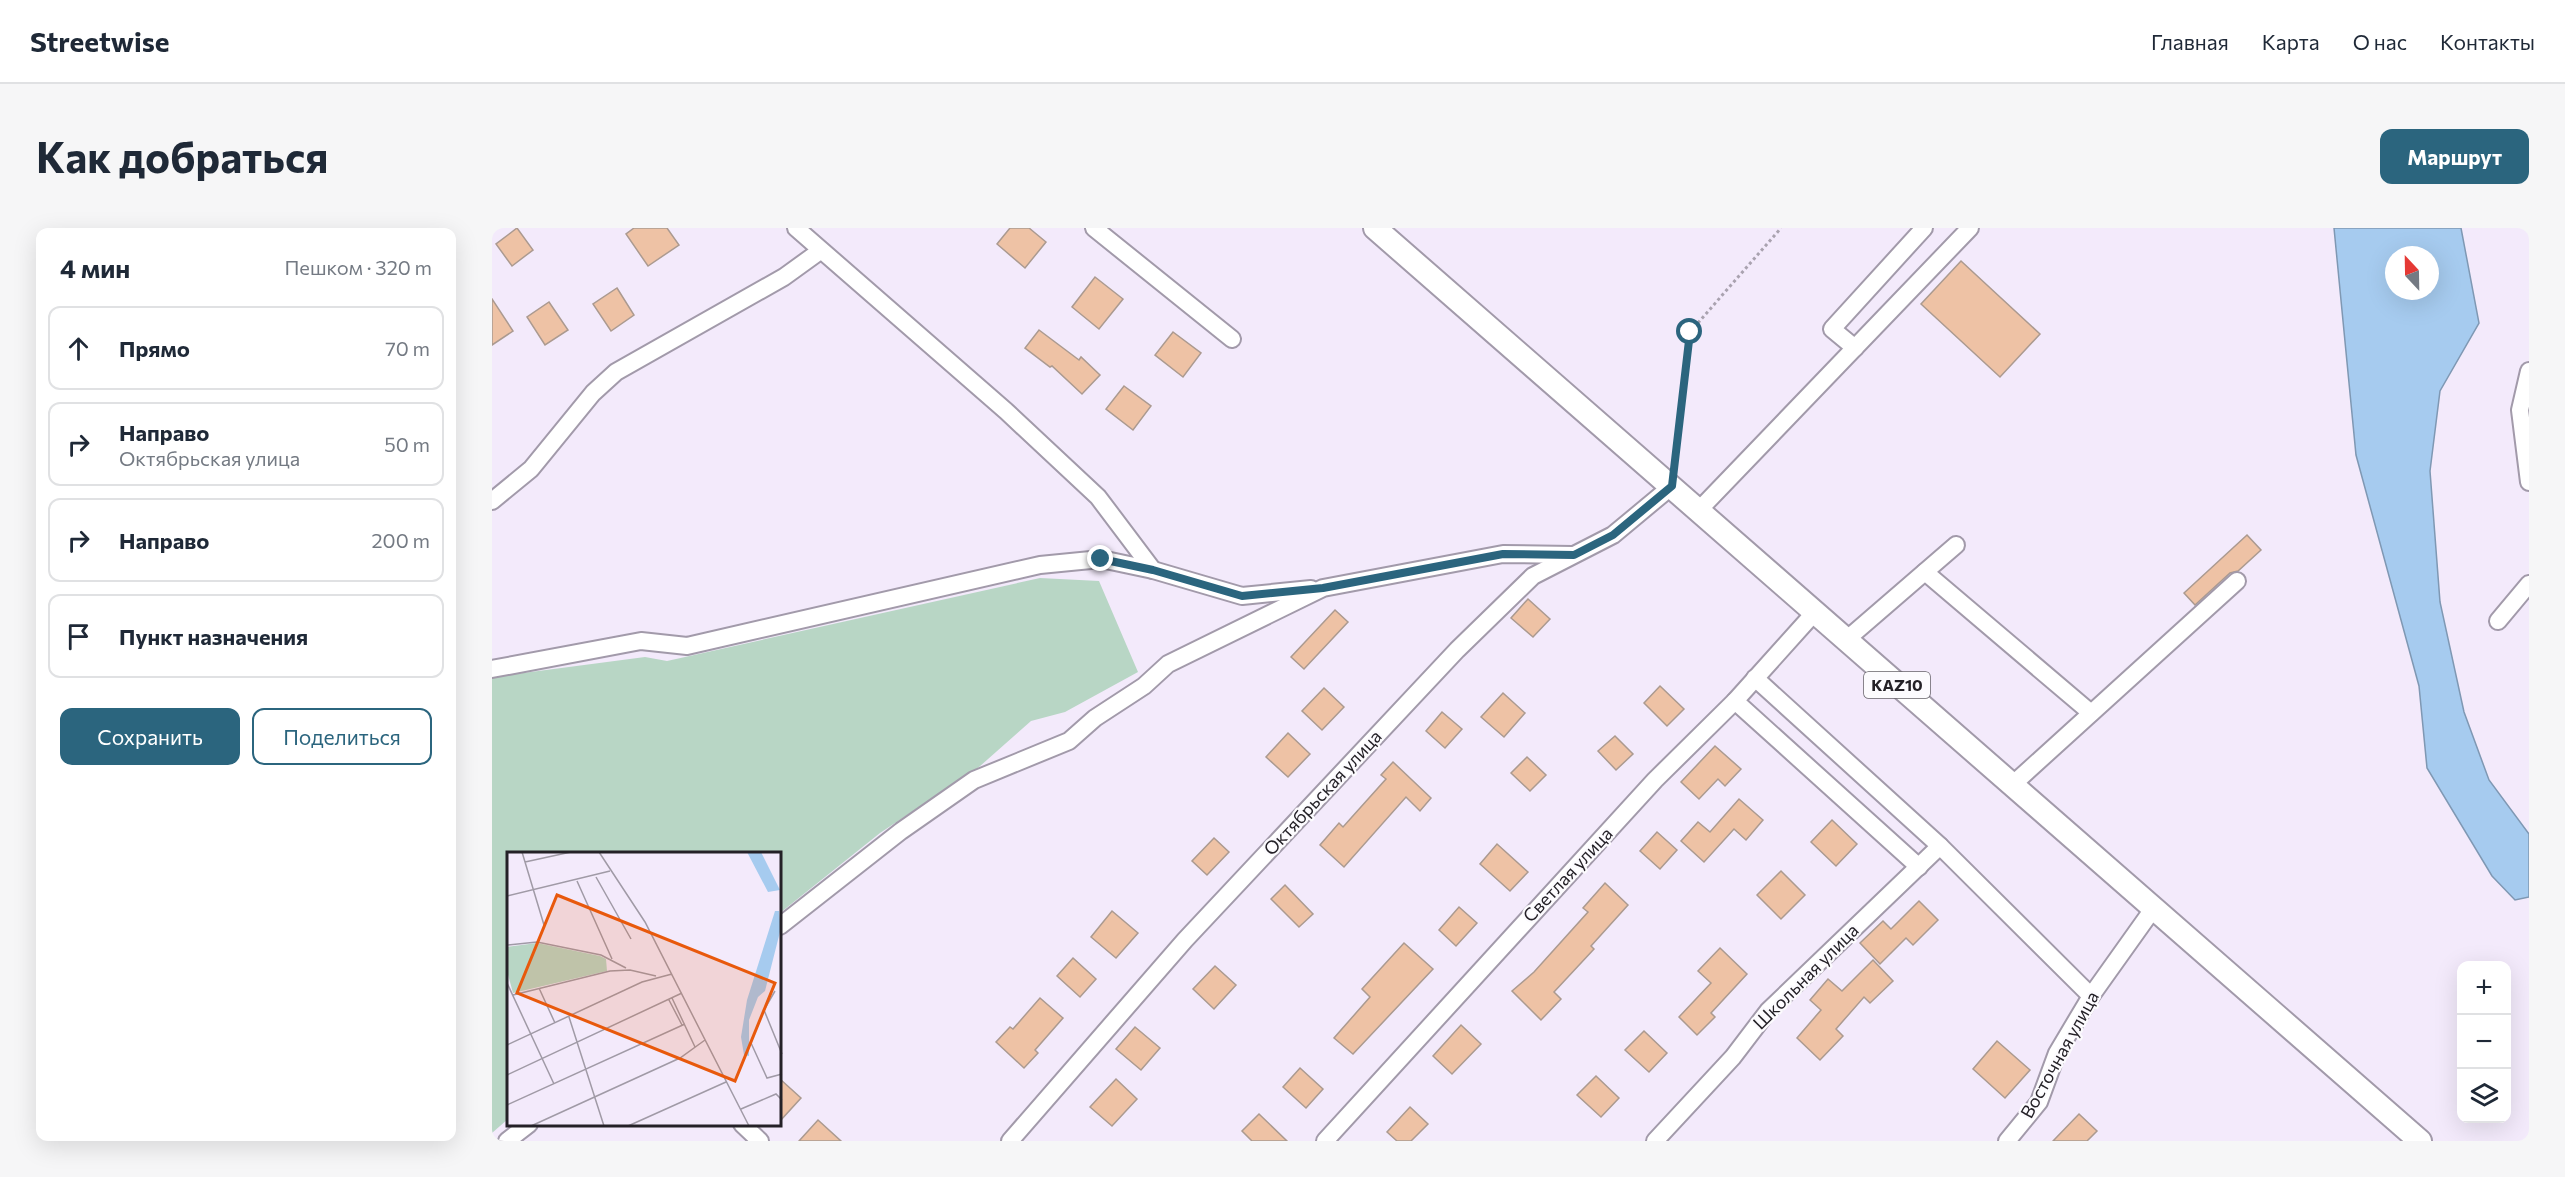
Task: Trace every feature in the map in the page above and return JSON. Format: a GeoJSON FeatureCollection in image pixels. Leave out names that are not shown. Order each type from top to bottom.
{"type":"FeatureCollection","features":[{"type":"Feature","properties":{"kind":"highway","name":"KAZ10"},"geometry":{"type":"LineString","coordinates":[[1375,228],[2420,1141]]}},
{"type":"Feature","properties":{"kind":"street"},"geometry":{"type":"LineString","coordinates":[[796,228],[1006,411],[1098,497],[1153,570]]}},
{"type":"Feature","properties":{"kind":"street"},"geometry":{"type":"LineString","coordinates":[[1094,228],[1232,339]]}},
{"type":"Feature","properties":{"kind":"street"},"geometry":{"type":"LineString","coordinates":[[1855,348],[1832,329],[1924,228]]}},
{"type":"Feature","properties":{"kind":"street"},"geometry":{"type":"LineString","coordinates":[[1699,510],[1970,228]]}},
{"type":"Feature","properties":{"kind":"street"},"geometry":{"type":"LineString","coordinates":[[492,501],[531,469],[593,393],[616,372],[784,277],[820,251]]}},
{"type":"Feature","properties":{"kind":"street"},"geometry":{"type":"LineString","coordinates":[[2529,371],[2520,410],[2529,482]]}},
{"type":"Feature","properties":{"kind":"street","name":"Октябрьская улица"},"geometry":{"type":"LineString","coordinates":[[1010,1141],[1185,940],[1457,650],[1533,576],[1613,535],[1672,486]]}},
{"type":"Feature","properties":{"kind":"street"},"geometry":{"type":"LineString","coordinates":[[1846,640],[1956,545]]}},
{"type":"Feature","properties":{"kind":"street"},"geometry":{"type":"LineString","coordinates":[[492,669],[641,641],[687,646],[1040,565],[1101,559],[1153,570],[1242,596],[1323,588],[1503,554],[1574,555]]}},
{"type":"Feature","properties":{"kind":"street"},"geometry":{"type":"LineString","coordinates":[[1925,572],[2091,713]]}},
{"type":"Feature","properties":{"kind":"street"},"geometry":{"type":"LineString","coordinates":[[2011,786],[2236,581]]}},
{"type":"Feature","properties":{"kind":"street"},"geometry":{"type":"LineString","coordinates":[[2498,621],[2529,584]]}},
{"type":"Feature","properties":{"kind":"street"},"geometry":{"type":"LineString","coordinates":[[782,924],[901,831],[974,780],[1070,741],[1095,718],[1144,686],[1168,664],[1323,588]]}},
{"type":"Feature","properties":{"kind":"street","name":"Светлая улица"},"geometry":{"type":"LineString","coordinates":[[1324,1141],[1655,780],[1735,701],[1815,612]]}},
{"type":"Feature","properties":{"kind":"street"},"geometry":{"type":"LineString","coordinates":[[1755,678],[1940,846],[2091,996]]}},
{"type":"Feature","properties":{"kind":"street"},"geometry":{"type":"LineString","coordinates":[[1735,701],[1919,867]]}},
{"type":"Feature","properties":{"kind":"street","name":"Школьная улица"},"geometry":{"type":"LineString","coordinates":[[1655,1141],[1733,1057],[1768,1011],[1940,846]]}},
{"type":"Feature","properties":{"kind":"street","name":"Восточная улица"},"geometry":{"type":"LineString","coordinates":[[2007,1141],[2038,1102],[2056,1053],[2091,996],[2153,909]]}},
{"type":"Feature","properties":{"kind":"street"},"geometry":{"type":"LineString","coordinates":[[507,1141],[528,1126]]}},
{"type":"Feature","properties":{"kind":"street"},"geometry":{"type":"LineString","coordinates":[[743,1126],[760,1141]]}},
{"type":"Feature","properties":{"kind":"path"},"geometry":{"type":"LineString","coordinates":[[1672,486],[1690,332],[1781,228]]}},
{"type":"Feature","properties":{"kind":"green space"},"geometry":{"type":"Polygon","coordinates":[[[1040,578],[1099,581],[1138,672],[1065,712],[1031,721],[979,767],[880,833],[782,911],[782,852],[507,852],[507,1120],[492,1133],[492,677],[645,657],[667,661],[1040,578]]]}},
{"type":"Feature","properties":{"kind":"water"},"geometry":{"type":"Polygon","coordinates":[[[2334,228],[2461,228],[2479,323],[2440,391],[2430,471],[2440,602],[2464,712],[2489,780],[2529,834],[2529,897],[2515,900],[2492,876],[2427,768],[2419,686],[2356,455],[2334,228]]]}},
{"type":"Feature","properties":{"kind":"building"},"geometry":{"type":"Polygon","coordinates":[[[517,228],[533,250],[512,266],[496,244],[517,228]]]}},
{"type":"Feature","properties":{"kind":"building"},"geometry":{"type":"Polygon","coordinates":[[[634,228],[667,228],[679,245],[648,266],[626,234],[634,228]]]}},
{"type":"Feature","properties":{"kind":"building"},"geometry":{"type":"Polygon","coordinates":[[[1010,228],[1029,228],[1046,242],[1025,268],[997,244],[1010,228]]]}},
{"type":"Feature","properties":{"kind":"building"},"geometry":{"type":"Polygon","coordinates":[[[1961,261],[2040,334],[2000,377],[1921,304],[1961,261]]]}},
{"type":"Feature","properties":{"kind":"building"},"geometry":{"type":"Polygon","coordinates":[[[1095,277],[1123,299],[1099,329],[1072,307],[1095,277]]]}},
{"type":"Feature","properties":{"kind":"building"},"geometry":{"type":"Polygon","coordinates":[[[617,288],[634,315],[611,331],[593,304],[617,288]]]}},
{"type":"Feature","properties":{"kind":"building"},"geometry":{"type":"Polygon","coordinates":[[[492,299],[513,331],[492,345],[492,299]]]}},
{"type":"Feature","properties":{"kind":"building"},"geometry":{"type":"Polygon","coordinates":[[[549,302],[568,330],[545,345],[527,317],[549,302]]]}},
{"type":"Feature","properties":{"kind":"building"},"geometry":{"type":"Polygon","coordinates":[[[1039,330],[1079,360],[1081,357],[1100,375],[1082,394],[1052,366],[1050,367],[1025,348],[1039,330]]]}},
{"type":"Feature","properties":{"kind":"building"},"geometry":{"type":"Polygon","coordinates":[[[1173,332],[1201,353],[1183,377],[1155,355],[1173,332]]]}},
{"type":"Feature","properties":{"kind":"building"},"geometry":{"type":"Polygon","coordinates":[[[1124,386],[1151,406],[1133,430],[1106,409],[1124,386]]]}},
{"type":"Feature","properties":{"kind":"building"},"geometry":{"type":"Polygon","coordinates":[[[2247,535],[2261,550],[2238,571],[2230,573],[2195,605],[2184,593],[2247,535]]]}},
{"type":"Feature","properties":{"kind":"building"},"geometry":{"type":"Polygon","coordinates":[[[1528,599],[1550,619],[1533,637],[1511,618],[1528,599]]]}},
{"type":"Feature","properties":{"kind":"building"},"geometry":{"type":"Polygon","coordinates":[[[1335,610],[1348,622],[1304,669],[1291,657],[1335,610]]]}},
{"type":"Feature","properties":{"kind":"building"},"geometry":{"type":"Polygon","coordinates":[[[1660,686],[1684,709],[1667,726],[1644,703],[1660,686]]]}},
{"type":"Feature","properties":{"kind":"building"},"geometry":{"type":"Polygon","coordinates":[[[1324,688],[1344,707],[1322,730],[1302,711],[1324,688]]]}},
{"type":"Feature","properties":{"kind":"building"},"geometry":{"type":"Polygon","coordinates":[[[1503,693],[1525,713],[1504,737],[1481,717],[1503,693]]]}},
{"type":"Feature","properties":{"kind":"building"},"geometry":{"type":"Polygon","coordinates":[[[1442,712],[1462,729],[1445,748],[1426,731],[1442,712]]]}},
{"type":"Feature","properties":{"kind":"building"},"geometry":{"type":"Polygon","coordinates":[[[1288,733],[1310,754],[1288,777],[1266,757],[1288,733]]]}},
{"type":"Feature","properties":{"kind":"building"},"geometry":{"type":"Polygon","coordinates":[[[1615,736],[1633,754],[1616,770],[1598,751],[1615,736]]]}},
{"type":"Feature","properties":{"kind":"building"},"geometry":{"type":"Polygon","coordinates":[[[1715,746],[1741,769],[1725,786],[1718,779],[1699,799],[1681,782],[1715,746]]]}},
{"type":"Feature","properties":{"kind":"building"},"geometry":{"type":"Polygon","coordinates":[[[1527,757],[1546,775],[1530,791],[1511,773],[1527,757]]]}},
{"type":"Feature","properties":{"kind":"building"},"geometry":{"type":"Polygon","coordinates":[[[1393,762],[1431,798],[1420,811],[1406,797],[1344,867],[1320,845],[1339,823],[1343,827],[1386,779],[1381,775],[1393,762]]]}},
{"type":"Feature","properties":{"kind":"building"},"geometry":{"type":"Polygon","coordinates":[[[1739,799],[1763,820],[1746,840],[1734,829],[1704,862],[1681,841],[1698,822],[1710,832],[1739,799]]]}},
{"type":"Feature","properties":{"kind":"building"},"geometry":{"type":"Polygon","coordinates":[[[1832,820],[1857,844],[1836,866],[1811,842],[1832,820]]]}},
{"type":"Feature","properties":{"kind":"building"},"geometry":{"type":"Polygon","coordinates":[[[1657,832],[1677,850],[1660,869],[1640,851],[1657,832]]]}},
{"type":"Feature","properties":{"kind":"building"},"geometry":{"type":"Polygon","coordinates":[[[1214,838],[1229,852],[1207,875],[1192,861],[1214,838]]]}},
{"type":"Feature","properties":{"kind":"building"},"geometry":{"type":"Polygon","coordinates":[[[1497,844],[1528,872],[1510,891],[1480,864],[1497,844]]]}},
{"type":"Feature","properties":{"kind":"building"},"geometry":{"type":"Polygon","coordinates":[[[1781,871],[1805,895],[1781,919],[1757,895],[1781,871]]]}},
{"type":"Feature","properties":{"kind":"building"},"geometry":{"type":"Polygon","coordinates":[[[1605,883],[1628,905],[1591,946],[1594,949],[1554,992],[1561,999],[1541,1020],[1512,991],[1534,972],[1588,912],[1583,908],[1605,883]]]}},
{"type":"Feature","properties":{"kind":"building"},"geometry":{"type":"Polygon","coordinates":[[[1285,885],[1313,914],[1299,927],[1271,899],[1285,885]]]}},
{"type":"Feature","properties":{"kind":"building"},"geometry":{"type":"Polygon","coordinates":[[[1919,901],[1938,920],[1913,945],[1906,938],[1880,964],[1860,943],[1883,921],[1891,929],[1919,901]]]}},
{"type":"Feature","properties":{"kind":"building"},"geometry":{"type":"Polygon","coordinates":[[[1459,907],[1477,923],[1456,946],[1439,930],[1459,907]]]}},
{"type":"Feature","properties":{"kind":"building"},"geometry":{"type":"Polygon","coordinates":[[[1112,911],[1138,933],[1116,958],[1091,937],[1112,911]]]}},
{"type":"Feature","properties":{"kind":"building"},"geometry":{"type":"Polygon","coordinates":[[[1404,943],[1433,969],[1353,1054],[1334,1038],[1370,997],[1362,989],[1404,943]]]}},
{"type":"Feature","properties":{"kind":"building"},"geometry":{"type":"Polygon","coordinates":[[[1720,948],[1747,974],[1711,1013],[1715,1017],[1697,1035],[1679,1017],[1711,983],[1698,971],[1720,948]]]}},
{"type":"Feature","properties":{"kind":"building"},"geometry":{"type":"Polygon","coordinates":[[[1073,958],[1096,979],[1080,997],[1057,976],[1073,958]]]}},
{"type":"Feature","properties":{"kind":"building"},"geometry":{"type":"Polygon","coordinates":[[[1873,960],[1893,981],[1870,1003],[1864,997],[1836,1029],[1843,1036],[1820,1060],[1797,1038],[1821,1010],[1810,1000],[1828,979],[1842,991],[1873,960]]]}},
{"type":"Feature","properties":{"kind":"building"},"geometry":{"type":"Polygon","coordinates":[[[1215,966],[1236,985],[1214,1009],[1193,989],[1215,966]]]}},
{"type":"Feature","properties":{"kind":"building"},"geometry":{"type":"Polygon","coordinates":[[[1040,998],[1063,1018],[1035,1050],[1038,1053],[1024,1068],[996,1042],[1010,1027],[1013,1029],[1040,998]]]}},
{"type":"Feature","properties":{"kind":"building"},"geometry":{"type":"Polygon","coordinates":[[[1461,1025],[1481,1044],[1452,1074],[1433,1056],[1461,1025]]]}},
{"type":"Feature","properties":{"kind":"building"},"geometry":{"type":"Polygon","coordinates":[[[1135,1027],[1160,1048],[1141,1070],[1116,1049],[1135,1027]]]}},
{"type":"Feature","properties":{"kind":"building"},"geometry":{"type":"Polygon","coordinates":[[[1644,1031],[1667,1053],[1649,1072],[1625,1050],[1644,1031]]]}},
{"type":"Feature","properties":{"kind":"building"},"geometry":{"type":"Polygon","coordinates":[[[1997,1041],[2030,1070],[2005,1098],[1973,1069],[1997,1041]]]}},
{"type":"Feature","properties":{"kind":"building"},"geometry":{"type":"Polygon","coordinates":[[[1300,1068],[1323,1089],[1306,1108],[1283,1087],[1300,1068]]]}},
{"type":"Feature","properties":{"kind":"building"},"geometry":{"type":"Polygon","coordinates":[[[1596,1076],[1619,1098],[1601,1117],[1577,1095],[1596,1076]]]}},
{"type":"Feature","properties":{"kind":"building"},"geometry":{"type":"Polygon","coordinates":[[[1116,1079],[1137,1099],[1112,1126],[1090,1107],[1116,1079]]]}},
{"type":"Feature","properties":{"kind":"building"},"geometry":{"type":"Polygon","coordinates":[[[782,1081],[801,1098],[782,1119],[782,1081]]]}},
{"type":"Feature","properties":{"kind":"building"},"geometry":{"type":"Polygon","coordinates":[[[1410,1107],[1428,1124],[1411,1141],[1397,1141],[1387,1132],[1410,1107]]]}},
{"type":"Feature","properties":{"kind":"building"},"geometry":{"type":"Polygon","coordinates":[[[1259,1114],[1287,1141],[1252,1141],[1242,1131],[1259,1114]]]}},
{"type":"Feature","properties":{"kind":"building"},"geometry":{"type":"Polygon","coordinates":[[[2079,1114],[2097,1131],[2087,1141],[2053,1141],[2079,1114]]]}},
{"type":"Feature","properties":{"kind":"building"},"geometry":{"type":"Polygon","coordinates":[[[818,1120],[841,1141],[799,1141],[818,1120]]]}},
{"type":"Feature","properties":{"kind":"route"},"geometry":{"type":"LineString","coordinates":[[1101,559],[1153,570],[1242,596],[1323,588],[1503,554],[1574,555],[1613,535],[1672,486],[1690,332]]}}]}
